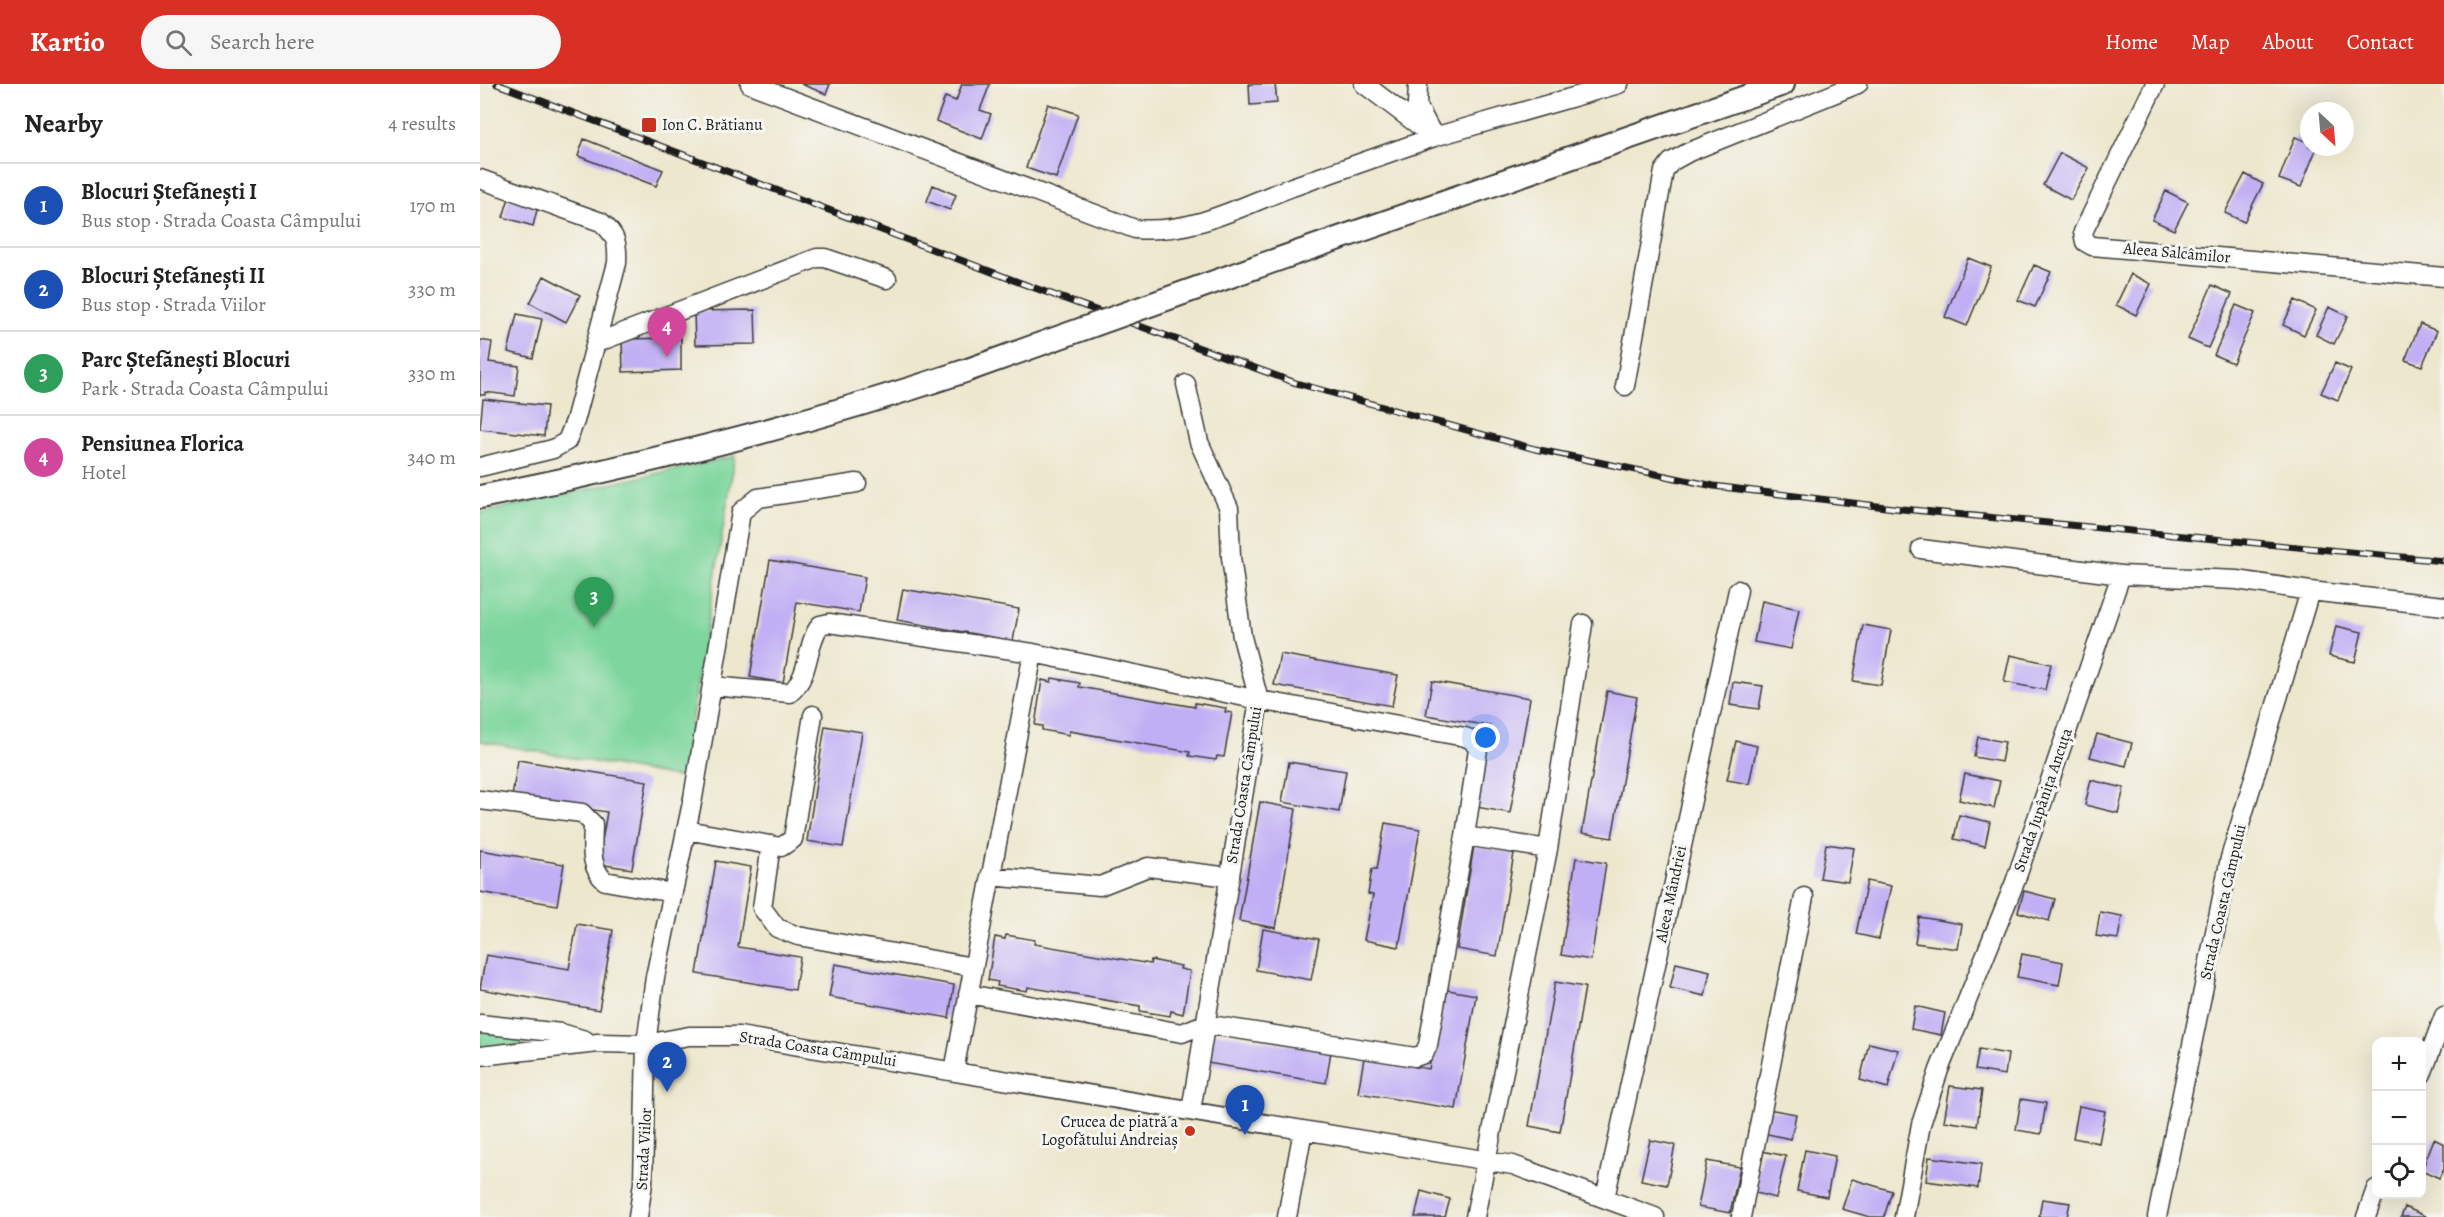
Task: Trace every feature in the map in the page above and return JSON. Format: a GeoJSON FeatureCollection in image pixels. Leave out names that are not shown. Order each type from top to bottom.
{"type":"FeatureCollection","features":[{"type":"Feature","properties":{"kind":"main road"},"geometry":{"type":"LineString","coordinates":[[480,497],[657,461],[855,408],[965,372],[1256,267],[1783,84]]}},
{"type":"Feature","properties":{"kind":"street"},"geometry":{"type":"LineString","coordinates":[[750,84],[1135,229],[1162,231],[1198,224],[1298,185],[1434,137],[1619,84]]}},
{"type":"Feature","properties":{"kind":"street"},"geometry":{"type":"LineString","coordinates":[[1364,84],[1434,137]]}},
{"type":"Feature","properties":{"kind":"street"},"geometry":{"type":"LineString","coordinates":[[1419,84],[1417,105],[1434,137]]}},
{"type":"Feature","properties":{"kind":"street"},"geometry":{"type":"LineString","coordinates":[[1625,386],[1664,171],[1671,162],[1689,152],[1858,84]]}},
{"type":"Feature","properties":{"kind":"street","name":"Aleea Salcâmilor"},"geometry":{"type":"LineString","coordinates":[[2155,84],[2083,232],[2085,242],[2092,246],[2444,277]]}},
{"type":"Feature","properties":{"kind":"street"},"geometry":{"type":"LineString","coordinates":[[480,179],[601,222],[614,234],[618,246],[617,263],[567,441],[553,449],[480,467]]}},
{"type":"Feature","properties":{"kind":"street"},"geometry":{"type":"LineString","coordinates":[[596,343],[817,258],[825,258],[887,279]]}},
{"type":"Feature","properties":{"kind":"street"},"geometry":{"type":"LineString","coordinates":[[968,994],[1182,1033],[1204,1024],[1415,1057],[1424,1054],[1428,1045],[1478,748],[1472,741],[1259,700],[1242,637],[1231,557],[1229,508],[1199,442],[1186,384]]}},
{"type":"Feature","properties":{"kind":"street"},"geometry":{"type":"LineString","coordinates":[[646,1044],[655,977],[686,830],[741,512],[758,498],[857,483]]}},
{"type":"Feature","properties":{"kind":"street"},"geometry":{"type":"LineString","coordinates":[[1921,549],[2121,575],[2237,580],[2310,591],[2444,606]]}},
{"type":"Feature","properties":{"kind":"street","name":"Strada Jupânița Ancuța"},"geometry":{"type":"LineString","coordinates":[[1904,1217],[1921,1124],[1939,1070],[2015,882],[2121,575]]}},
{"type":"Feature","properties":{"kind":"street","name":"Aleea Mândriei"},"geometry":{"type":"LineString","coordinates":[[1605,1198],[1738,590]]}},
{"type":"Feature","properties":{"kind":"street","name":"Strada Coasta Câmpului"},"geometry":{"type":"LineString","coordinates":[[2157,1217],[2230,858],[2310,591]]}},
{"type":"Feature","properties":{"kind":"street","name":"Strada Coasta Câmpului"},"geometry":{"type":"LineString","coordinates":[[712,686],[790,693],[801,684],[814,633],[820,625],[829,623],[1034,653],[1259,700],[1191,1111]]}},
{"type":"Feature","properties":{"kind":"street"},"geometry":{"type":"LineString","coordinates":[[1475,1217],[1548,849],[1583,624]]}},
{"type":"Feature","properties":{"kind":"street"},"geometry":{"type":"LineString","coordinates":[[954,1071],[1034,653]]}},
{"type":"Feature","properties":{"kind":"street"},"geometry":{"type":"LineString","coordinates":[[686,830],[781,847],[793,839],[813,715]]}},
{"type":"Feature","properties":{"kind":"street"},"geometry":{"type":"LineString","coordinates":[[480,800],[582,813],[593,824],[593,864],[605,881],[673,893]]}},
{"type":"Feature","properties":{"kind":"street"},"geometry":{"type":"LineString","coordinates":[[1465,836],[1548,849]]}},
{"type":"Feature","properties":{"kind":"street"},"geometry":{"type":"LineString","coordinates":[[771,845],[762,908],[777,928],[798,936],[973,967]]}},
{"type":"Feature","properties":{"kind":"street"},"geometry":{"type":"LineString","coordinates":[[990,876],[1100,886],[1148,867],[1230,877]]}},
{"type":"Feature","properties":{"kind":"street"},"geometry":{"type":"LineString","coordinates":[[1741,1217],[1804,897]]}},
{"type":"Feature","properties":{"kind":"street"},"geometry":{"type":"LineString","coordinates":[[2426,1061],[2444,1016]]}},
{"type":"Feature","properties":{"kind":"street","name":"Strada Coasta Câmpului"},"geometry":{"type":"LineString","coordinates":[[480,1024],[561,1033],[598,1043]]}},
{"type":"Feature","properties":{"kind":"street","name":"Strada Coasta Câmpului"},"geometry":{"type":"LineString","coordinates":[[480,1056],[598,1043],[646,1044],[689,1036],[739,1036],[1513,1165],[1655,1217]]}},
{"type":"Feature","properties":{"kind":"street","name":"Strada Viilor"},"geometry":{"type":"LineString","coordinates":[[638,1217],[644,1171],[646,1044]]}},
{"type":"Feature","properties":{"kind":"street"},"geometry":{"type":"LineString","coordinates":[[1287,1217],[1303,1130]]}},
{"type":"Feature","properties":{"kind":"street"},"geometry":{"type":"LineString","coordinates":[[2366,1217],[2372,1199]]}},
{"type":"Feature","properties":{"kind":"green space"},"geometry":{"type":"Polygon","coordinates":[[[735,456],[682,778],[480,741],[480,513],[735,456]]]}},
{"type":"Feature","properties":{"kind":"green space"},"geometry":{"type":"Polygon","coordinates":[[[480,1028],[560,1037],[480,1053],[480,1028]]]}},
{"type":"Feature","properties":{"kind":"building"},"geometry":{"type":"Polygon","coordinates":[[[801,84],[830,84],[826,94],[801,84]]]}},
{"type":"Feature","properties":{"kind":"building"},"geometry":{"type":"Polygon","coordinates":[[[962,84],[990,84],[980,110],[991,114],[982,139],[936,121],[945,97],[956,101],[962,84]]]}},
{"type":"Feature","properties":{"kind":"building"},"geometry":{"type":"Polygon","coordinates":[[[1249,84],[1275,84],[1277,103],[1250,105],[1249,84]]]}},
{"type":"Feature","properties":{"kind":"building"},"geometry":{"type":"Polygon","coordinates":[[[1048,104],[1078,114],[1056,178],[1026,168],[1048,104]]]}},
{"type":"Feature","properties":{"kind":"building"},"geometry":{"type":"Polygon","coordinates":[[[2295,137],[2300,139],[2300,156],[2313,156],[2301,187],[2279,179],[2295,137]]]}},
{"type":"Feature","properties":{"kind":"building"},"geometry":{"type":"Polygon","coordinates":[[[584,139],[663,170],[656,186],[578,156],[584,139]]]}},
{"type":"Feature","properties":{"kind":"building"},"geometry":{"type":"Polygon","coordinates":[[[2060,153],[2089,168],[2071,200],[2043,185],[2060,153]]]}},
{"type":"Feature","properties":{"kind":"building"},"geometry":{"type":"Polygon","coordinates":[[[2245,174],[2263,184],[2244,222],[2225,213],[2245,174]]]}},
{"type":"Feature","properties":{"kind":"building"},"geometry":{"type":"Polygon","coordinates":[[[933,185],[956,195],[950,210],[927,201],[933,185]]]}},
{"type":"Feature","properties":{"kind":"building"},"geometry":{"type":"Polygon","coordinates":[[[2166,191],[2188,202],[2174,230],[2152,220],[2166,191]]]}},
{"type":"Feature","properties":{"kind":"building"},"geometry":{"type":"Polygon","coordinates":[[[509,198],[538,206],[533,226],[503,217],[509,198]]]}},
{"type":"Feature","properties":{"kind":"building"},"geometry":{"type":"Polygon","coordinates":[[[1968,258],[1991,267],[1967,326],[1945,317],[1968,258]]]}},
{"type":"Feature","properties":{"kind":"building"},"geometry":{"type":"Polygon","coordinates":[[[2034,265],[2051,272],[2035,307],[2018,300],[2034,265]]]}},
{"type":"Feature","properties":{"kind":"building"},"geometry":{"type":"Polygon","coordinates":[[[2131,274],[2151,284],[2136,315],[2116,305],[2131,274]]]}},
{"type":"Feature","properties":{"kind":"building"},"geometry":{"type":"Polygon","coordinates":[[[544,276],[580,295],[566,322],[530,303],[544,276]]]}},
{"type":"Feature","properties":{"kind":"building"},"geometry":{"type":"Polygon","coordinates":[[[2212,285],[2232,294],[2208,348],[2188,339],[2212,285]]]}},
{"type":"Feature","properties":{"kind":"building"},"geometry":{"type":"Polygon","coordinates":[[[2295,300],[2316,310],[2304,335],[2283,325],[2295,300]]]}},
{"type":"Feature","properties":{"kind":"building"},"geometry":{"type":"Polygon","coordinates":[[[2236,305],[2255,313],[2233,363],[2214,355],[2236,305]]]}},
{"type":"Feature","properties":{"kind":"building"},"geometry":{"type":"Polygon","coordinates":[[[2329,307],[2348,316],[2334,344],[2316,335],[2329,307]]]}},
{"type":"Feature","properties":{"kind":"building"},"geometry":{"type":"Polygon","coordinates":[[[755,310],[756,344],[695,345],[694,311],[755,310]]]}},
{"type":"Feature","properties":{"kind":"building"},"geometry":{"type":"Polygon","coordinates":[[[517,314],[542,319],[533,358],[508,352],[517,314]]]}},
{"type":"Feature","properties":{"kind":"building"},"geometry":{"type":"Polygon","coordinates":[[[2420,324],[2437,331],[2422,366],[2405,360],[2420,324]]]}},
{"type":"Feature","properties":{"kind":"building"},"geometry":{"type":"Polygon","coordinates":[[[681,338],[681,370],[623,372],[622,339],[681,338]]]}},
{"type":"Feature","properties":{"kind":"building"},"geometry":{"type":"Polygon","coordinates":[[[480,340],[492,342],[489,362],[519,366],[515,396],[485,392],[485,395],[480,395],[480,340]]]}},
{"type":"Feature","properties":{"kind":"building"},"geometry":{"type":"Polygon","coordinates":[[[2335,363],[2351,370],[2338,400],[2321,393],[2335,363]]]}},
{"type":"Feature","properties":{"kind":"building"},"geometry":{"type":"Polygon","coordinates":[[[483,399],[547,406],[544,436],[480,429],[483,399]]]}},
{"type":"Feature","properties":{"kind":"building"},"geometry":{"type":"Polygon","coordinates":[[[770,560],[865,577],[859,612],[797,602],[783,683],[750,677],[770,560]]]}},
{"type":"Feature","properties":{"kind":"building"},"geometry":{"type":"Polygon","coordinates":[[[903,589],[1019,609],[1013,641],[897,620],[903,589]]]}},
{"type":"Feature","properties":{"kind":"building"},"geometry":{"type":"Polygon","coordinates":[[[1762,601],[1799,609],[1791,649],[1754,642],[1762,601]]]}},
{"type":"Feature","properties":{"kind":"building"},"geometry":{"type":"Polygon","coordinates":[[[1863,625],[1891,630],[1881,685],[1853,681],[1863,625]]]}},
{"type":"Feature","properties":{"kind":"building"},"geometry":{"type":"Polygon","coordinates":[[[2336,626],[2362,632],[2355,662],[2329,656],[2336,626]]]}},
{"type":"Feature","properties":{"kind":"building"},"geometry":{"type":"Polygon","coordinates":[[[1280,654],[1398,675],[1392,706],[1274,685],[1280,654]]]}},
{"type":"Feature","properties":{"kind":"building"},"geometry":{"type":"Polygon","coordinates":[[[2010,655],[2051,664],[2045,690],[2004,682],[2010,655]]]}},
{"type":"Feature","properties":{"kind":"building"},"geometry":{"type":"Polygon","coordinates":[[[1052,678],[1080,683],[1079,687],[1195,707],[1195,703],[1226,708],[1225,712],[1232,713],[1224,757],[1217,756],[1216,760],[1189,756],[1190,752],[1069,731],[1069,735],[1042,730],[1042,726],[1035,725],[1042,680],[1051,682],[1052,678]]]}},
{"type":"Feature","properties":{"kind":"building"},"geometry":{"type":"Polygon","coordinates":[[[1432,681],[1530,698],[1510,813],[1476,807],[1490,726],[1426,715],[1432,681]]]}},
{"type":"Feature","properties":{"kind":"building"},"geometry":{"type":"Polygon","coordinates":[[[1733,682],[1763,686],[1759,709],[1730,705],[1733,682]]]}},
{"type":"Feature","properties":{"kind":"building"},"geometry":{"type":"Polygon","coordinates":[[[1607,691],[1637,697],[1612,838],[1582,833],[1607,691]]]}},
{"type":"Feature","properties":{"kind":"building"},"geometry":{"type":"Polygon","coordinates":[[[825,726],[862,732],[843,847],[807,841],[825,726]]]}},
{"type":"Feature","properties":{"kind":"building"},"geometry":{"type":"Polygon","coordinates":[[[2097,734],[2132,743],[2126,766],[2090,757],[2097,734]]]}},
{"type":"Feature","properties":{"kind":"building"},"geometry":{"type":"Polygon","coordinates":[[[1978,737],[2005,742],[2001,762],[1974,757],[1978,737]]]}},
{"type":"Feature","properties":{"kind":"building"},"geometry":{"type":"Polygon","coordinates":[[[1736,741],[1757,746],[1749,784],[1727,780],[1736,741]]]}},
{"type":"Feature","properties":{"kind":"building"},"geometry":{"type":"Polygon","coordinates":[[[518,760],[647,781],[632,869],[598,864],[607,812],[512,797],[518,760]]]}},
{"type":"Feature","properties":{"kind":"building"},"geometry":{"type":"Polygon","coordinates":[[[1289,762],[1346,771],[1339,812],[1282,802],[1289,762]]]}},
{"type":"Feature","properties":{"kind":"building"},"geometry":{"type":"Polygon","coordinates":[[[1965,774],[2000,781],[1994,808],[1959,800],[1965,774]]]}},
{"type":"Feature","properties":{"kind":"building"},"geometry":{"type":"Polygon","coordinates":[[[2091,780],[2124,788],[2118,813],[2085,805],[2091,780]]]}},
{"type":"Feature","properties":{"kind":"building"},"geometry":{"type":"Polygon","coordinates":[[[1260,802],[1296,809],[1276,928],[1239,921],[1260,802]]]}},
{"type":"Feature","properties":{"kind":"building"},"geometry":{"type":"Polygon","coordinates":[[[1959,815],[1990,822],[1985,846],[1954,839],[1959,815]]]}},
{"type":"Feature","properties":{"kind":"building"},"geometry":{"type":"Polygon","coordinates":[[[1385,823],[1420,829],[1399,947],[1364,940],[1373,895],[1368,894],[1372,869],[1377,869],[1385,823]]]}},
{"type":"Feature","properties":{"kind":"building"},"geometry":{"type":"Polygon","coordinates":[[[1826,844],[1854,848],[1848,882],[1820,878],[1826,844]]]}},
{"type":"Feature","properties":{"kind":"building"},"geometry":{"type":"Polygon","coordinates":[[[1474,846],[1514,853],[1497,956],[1457,949],[1474,846]]]}},
{"type":"Feature","properties":{"kind":"building"},"geometry":{"type":"Polygon","coordinates":[[[480,850],[564,864],[557,905],[480,892],[480,850]]]}},
{"type":"Feature","properties":{"kind":"building"},"geometry":{"type":"Polygon","coordinates":[[[1576,858],[1606,863],[1591,960],[1561,955],[1576,858]]]}},
{"type":"Feature","properties":{"kind":"building"},"geometry":{"type":"Polygon","coordinates":[[[716,861],[751,867],[738,947],[800,957],[795,990],[697,974],[716,861]]]}},
{"type":"Feature","properties":{"kind":"building"},"geometry":{"type":"Polygon","coordinates":[[[1867,881],[1891,886],[1879,939],[1856,934],[1867,881]]]}},
{"type":"Feature","properties":{"kind":"building"},"geometry":{"type":"Polygon","coordinates":[[[2024,891],[2055,899],[2049,921],[2018,912],[2024,891]]]}},
{"type":"Feature","properties":{"kind":"building"},"geometry":{"type":"Polygon","coordinates":[[[2100,912],[2122,916],[2118,939],[2096,936],[2100,912]]]}},
{"type":"Feature","properties":{"kind":"building"},"geometry":{"type":"Polygon","coordinates":[[[1919,917],[1962,924],[1958,949],[1915,943],[1919,917]]]}},
{"type":"Feature","properties":{"kind":"building"},"geometry":{"type":"Polygon","coordinates":[[[577,924],[613,930],[599,1010],[480,989],[486,955],[569,969],[577,924]]]}},
{"type":"Feature","properties":{"kind":"building"},"geometry":{"type":"Polygon","coordinates":[[[1263,929],[1319,939],[1311,980],[1256,970],[1263,929]]]}},
{"type":"Feature","properties":{"kind":"building"},"geometry":{"type":"Polygon","coordinates":[[[1006,935],[1035,940],[1034,944],[1150,964],[1151,960],[1181,966],[1180,969],[1190,971],[1183,1014],[1171,1011],[1170,1016],[1140,1011],[1140,1006],[1028,987],[1027,991],[997,986],[998,982],[988,980],[995,937],[1005,939],[1006,935]]]}},
{"type":"Feature","properties":{"kind":"building"},"geometry":{"type":"Polygon","coordinates":[[[2022,954],[2063,962],[2059,985],[2017,977],[2022,954]]]}},
{"type":"Feature","properties":{"kind":"building"},"geometry":{"type":"Polygon","coordinates":[[[1676,963],[1710,971],[1705,996],[1670,988],[1676,963]]]}},
{"type":"Feature","properties":{"kind":"building"},"geometry":{"type":"Polygon","coordinates":[[[835,964],[954,985],[949,1018],[829,997],[835,964]]]}},
{"type":"Feature","properties":{"kind":"building"},"geometry":{"type":"Polygon","coordinates":[[[1555,982],[1585,987],[1560,1132],[1529,1126],[1555,982]]]}},
{"type":"Feature","properties":{"kind":"building"},"geometry":{"type":"Polygon","coordinates":[[[1443,989],[1476,995],[1456,1109],[1358,1093],[1364,1058],[1429,1069],[1443,989]]]}},
{"type":"Feature","properties":{"kind":"building"},"geometry":{"type":"Polygon","coordinates":[[[1915,1006],[1945,1013],[1941,1035],[1911,1029],[1915,1006]]]}},
{"type":"Feature","properties":{"kind":"building"},"geometry":{"type":"Polygon","coordinates":[[[1213,1032],[1331,1051],[1326,1083],[1207,1063],[1213,1032]]]}},
{"type":"Feature","properties":{"kind":"building"},"geometry":{"type":"Polygon","coordinates":[[[1869,1043],[1898,1050],[1888,1088],[1860,1080],[1869,1043]]]}},
{"type":"Feature","properties":{"kind":"building"},"geometry":{"type":"Polygon","coordinates":[[[1979,1049],[2008,1054],[2005,1075],[1975,1070],[1979,1049]]]}},
{"type":"Feature","properties":{"kind":"building"},"geometry":{"type":"Polygon","coordinates":[[[1950,1086],[1982,1090],[1977,1126],[1944,1121],[1950,1086]]]}},
{"type":"Feature","properties":{"kind":"building"},"geometry":{"type":"Polygon","coordinates":[[[2021,1099],[2046,1103],[2041,1134],[2016,1130],[2021,1099]]]}},
{"type":"Feature","properties":{"kind":"building"},"geometry":{"type":"Polygon","coordinates":[[[2079,1106],[2105,1111],[2099,1143],[2073,1138],[2079,1106]]]}},
{"type":"Feature","properties":{"kind":"building"},"geometry":{"type":"Polygon","coordinates":[[[1768,1109],[1796,1114],[1791,1139],[1763,1133],[1768,1109]]]}},
{"type":"Feature","properties":{"kind":"building"},"geometry":{"type":"Polygon","coordinates":[[[2434,1139],[2444,1144],[2444,1168],[2439,1178],[2426,1172],[2426,1160],[2434,1139]]]}},
{"type":"Feature","properties":{"kind":"building"},"geometry":{"type":"Polygon","coordinates":[[[1650,1140],[1675,1145],[1667,1185],[1641,1180],[1650,1140]]]}},
{"type":"Feature","properties":{"kind":"building"},"geometry":{"type":"Polygon","coordinates":[[[1805,1150],[1835,1156],[1827,1197],[1797,1191],[1805,1150]]]}},
{"type":"Feature","properties":{"kind":"building"},"geometry":{"type":"Polygon","coordinates":[[[1762,1151],[1786,1156],[1776,1198],[1752,1192],[1762,1151]]]}},
{"type":"Feature","properties":{"kind":"building"},"geometry":{"type":"Polygon","coordinates":[[[1929,1157],[1981,1164],[1978,1188],[1926,1181],[1929,1157]]]}},
{"type":"Feature","properties":{"kind":"building"},"geometry":{"type":"Polygon","coordinates":[[[1707,1161],[1740,1167],[1730,1213],[1698,1207],[1707,1161]]]}},
{"type":"Feature","properties":{"kind":"building"},"geometry":{"type":"Polygon","coordinates":[[[1852,1179],[1892,1191],[1884,1217],[1870,1217],[1842,1209],[1852,1179]]]}},
{"type":"Feature","properties":{"kind":"building"},"geometry":{"type":"Polygon","coordinates":[[[1421,1191],[1450,1199],[1445,1217],[1415,1217],[1421,1191]]]}},
{"type":"Feature","properties":{"kind":"building"},"geometry":{"type":"Polygon","coordinates":[[[2042,1199],[2070,1203],[2067,1217],[2039,1217],[2042,1199]]]}},
{"type":"Feature","properties":{"kind":"building"},"geometry":{"type":"Polygon","coordinates":[[[2405,1207],[2427,1217],[2401,1217],[2405,1207]]]}},
{"type":"Feature","properties":{"kind":"railway"},"geometry":{"type":"LineString","coordinates":[[497,84],[1021,283],[1296,383],[1535,449],[1714,486],[1902,509],[2444,561]]}},
{"type":"Feature","properties":{"kind":"place","name":"Ion C. Brătianu"},"geometry":{"type":"Point","coordinates":[649,125]}},
{"type":"Feature","properties":{"kind":"place","name":"Pensiunea Florica"},"geometry":{"type":"Point","coordinates":[667,357]}},
{"type":"Feature","properties":{"kind":"place","name":"Parc Ștefănești Blocuri"},"geometry":{"type":"Point","coordinates":[594,627]}},
{"type":"Feature","properties":{"kind":"place","name":"Blocuri Ștefănești II"},"geometry":{"type":"Point","coordinates":[667,1092]}},
{"type":"Feature","properties":{"kind":"place","name":"Crucea de piatră a Logofătului Andreiaș"},"geometry":{"type":"Point","coordinates":[1190,1131]}},
{"type":"Feature","properties":{"kind":"place","name":"Blocuri Ștefănești I"},"geometry":{"type":"Point","coordinates":[1245,1135]}}]}
